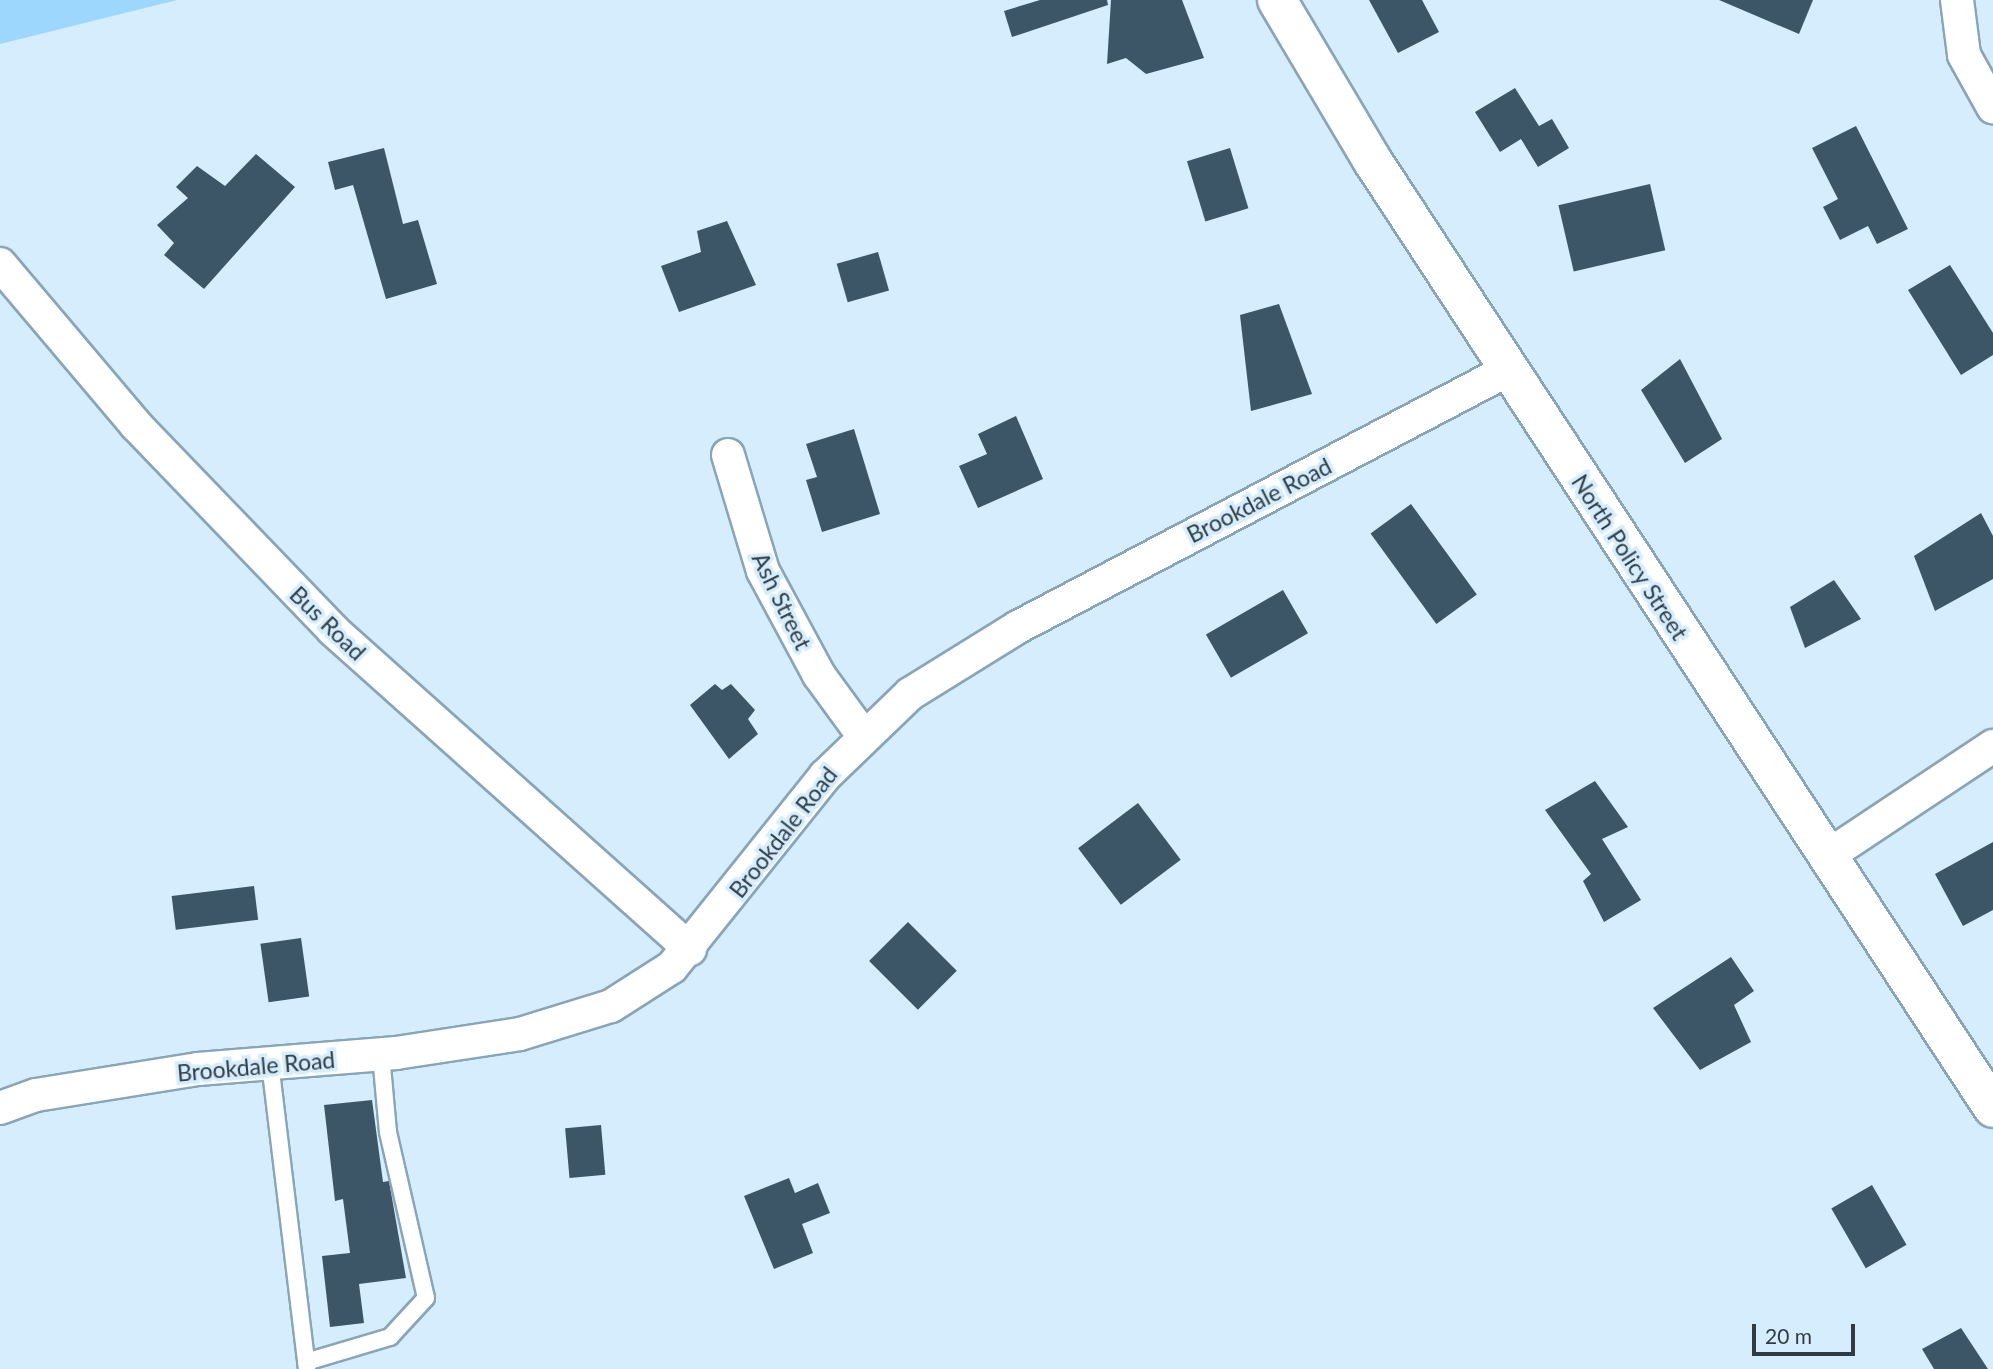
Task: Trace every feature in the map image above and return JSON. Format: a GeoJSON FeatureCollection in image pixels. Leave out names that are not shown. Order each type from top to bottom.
{"type":"FeatureCollection","features":[{"type":"Feature","properties":{"kind":"street","name":"North Policy Street"},"geometry":{"type":"LineString","coordinates":[[1277,0],[1329,93],[1826,857],[1993,1108]]}},
{"type":"Feature","properties":{"kind":"street"},"geometry":{"type":"LineString","coordinates":[[1957,0],[1964,55],[1993,107]]}},
{"type":"Feature","properties":{"kind":"street","name":"Bus Road"},"geometry":{"type":"LineString","coordinates":[[0,264],[136,425],[333,630],[690,949]]}},
{"type":"Feature","properties":{"kind":"street","name":"Brookdale Road"},"geometry":{"type":"LineString","coordinates":[[0,1108],[50,1093],[270,1063],[381,1055],[568,1021],[654,982],[690,949],[862,734],[948,667],[1018,627],[1508,370]]}},
{"type":"Feature","properties":{"kind":"street","name":"Ash Street"},"geometry":{"type":"LineString","coordinates":[[728,455],[763,571],[819,676],[862,734]]}},
{"type":"Feature","properties":{"kind":"street"},"geometry":{"type":"LineString","coordinates":[[1826,857],[1993,746]]}},
{"type":"Feature","properties":{"kind":"lane"},"geometry":{"type":"LineString","coordinates":[[270,1063],[307,1366],[390,1337],[426,1298],[388,1132],[381,1055]]}},
{"type":"Feature","properties":{"kind":"shaded area"},"geometry":{"type":"Polygon","coordinates":[[[0,0],[177,0],[0,44],[0,0]]]}},
{"type":"Feature","properties":{"kind":"building"},"geometry":{"type":"Polygon","coordinates":[[[1040,0],[1107,0],[1108,5],[1012,37],[1004,11],[1040,0]]]}},
{"type":"Feature","properties":{"kind":"building"},"geometry":{"type":"Polygon","coordinates":[[[1111,0],[1182,0],[1204,58],[1146,74],[1126,58],[1107,64],[1111,0]]]}},
{"type":"Feature","properties":{"kind":"building"},"geometry":{"type":"Polygon","coordinates":[[[1369,0],[1422,0],[1439,32],[1398,53],[1369,0]]]}},
{"type":"Feature","properties":{"kind":"building"},"geometry":{"type":"Polygon","coordinates":[[[1719,0],[1813,0],[1799,34],[1719,0]]]}},
{"type":"Feature","properties":{"kind":"building"},"geometry":{"type":"Polygon","coordinates":[[[1515,88],[1539,126],[1552,119],[1569,148],[1538,167],[1521,139],[1500,152],[1475,112],[1515,88]]]}},
{"type":"Feature","properties":{"kind":"building"},"geometry":{"type":"Polygon","coordinates":[[[1856,126],[1908,229],[1877,244],[1868,226],[1840,240],[1823,207],[1838,199],[1812,148],[1856,126]]]}},
{"type":"Feature","properties":{"kind":"building"},"geometry":{"type":"Polygon","coordinates":[[[384,148],[403,224],[418,220],[437,284],[386,299],[353,185],[335,190],[328,162],[384,148]]]}},
{"type":"Feature","properties":{"kind":"building"},"geometry":{"type":"Polygon","coordinates":[[[1230,148],[1248,208],[1205,221],[1187,161],[1230,148]]]}},
{"type":"Feature","properties":{"kind":"building"},"geometry":{"type":"Polygon","coordinates":[[[256,154],[295,187],[204,289],[164,255],[174,243],[157,225],[188,198],[176,187],[197,166],[225,186],[256,154]]]}},
{"type":"Feature","properties":{"kind":"building"},"geometry":{"type":"Polygon","coordinates":[[[1650,184],[1665,250],[1574,271],[1558,205],[1650,184]]]}},
{"type":"Feature","properties":{"kind":"building"},"geometry":{"type":"Polygon","coordinates":[[[727,221],[756,285],[679,312],[661,266],[701,252],[697,231],[727,221]]]}},
{"type":"Feature","properties":{"kind":"building"},"geometry":{"type":"Polygon","coordinates":[[[878,252],[889,290],[848,302],[837,264],[878,252]]]}},
{"type":"Feature","properties":{"kind":"building"},"geometry":{"type":"Polygon","coordinates":[[[1950,265],[1993,333],[1993,355],[1961,375],[1908,290],[1950,265]]]}},
{"type":"Feature","properties":{"kind":"building"},"geometry":{"type":"Polygon","coordinates":[[[1279,304],[1312,394],[1251,411],[1240,315],[1279,304]]]}},
{"type":"Feature","properties":{"kind":"building"},"geometry":{"type":"Polygon","coordinates":[[[1680,359],[1722,439],[1685,463],[1641,390],[1680,359]]]}},
{"type":"Feature","properties":{"kind":"building"},"geometry":{"type":"Polygon","coordinates":[[[1016,416],[1043,479],[978,508],[959,466],[987,454],[978,434],[1016,416]]]}},
{"type":"Feature","properties":{"kind":"building"},"geometry":{"type":"Polygon","coordinates":[[[854,429],[880,514],[822,532],[806,480],[817,477],[806,444],[854,429]]]}},
{"type":"Feature","properties":{"kind":"building"},"geometry":{"type":"Polygon","coordinates":[[[1411,504],[1477,595],[1436,624],[1371,533],[1411,504]]]}},
{"type":"Feature","properties":{"kind":"building"},"geometry":{"type":"Polygon","coordinates":[[[1981,513],[1993,536],[1993,579],[1935,611],[1914,556],[1981,513]]]}},
{"type":"Feature","properties":{"kind":"building"},"geometry":{"type":"Polygon","coordinates":[[[1834,580],[1861,619],[1805,648],[1790,607],[1834,580]]]}},
{"type":"Feature","properties":{"kind":"building"},"geometry":{"type":"Polygon","coordinates":[[[1283,590],[1308,633],[1231,678],[1206,634],[1283,590]]]}},
{"type":"Feature","properties":{"kind":"building"},"geometry":{"type":"Polygon","coordinates":[[[715,684],[722,690],[731,684],[755,710],[748,719],[758,734],[729,759],[690,705],[715,684]]]}},
{"type":"Feature","properties":{"kind":"building"},"geometry":{"type":"Polygon","coordinates":[[[1595,781],[1628,827],[1602,839],[1641,900],[1604,922],[1583,881],[1591,874],[1545,810],[1595,781]]]}},
{"type":"Feature","properties":{"kind":"building"},"geometry":{"type":"Polygon","coordinates":[[[1138,803],[1181,860],[1121,905],[1078,848],[1138,803]]]}},
{"type":"Feature","properties":{"kind":"building"},"geometry":{"type":"Polygon","coordinates":[[[1993,842],[1993,910],[1963,926],[1935,874],[1993,842]]]}},
{"type":"Feature","properties":{"kind":"building"},"geometry":{"type":"Polygon","coordinates":[[[254,886],[258,920],[176,930],[172,896],[254,886]]]}},
{"type":"Feature","properties":{"kind":"building"},"geometry":{"type":"Polygon","coordinates":[[[908,922],[957,971],[918,1010],[869,961],[908,922]]]}},
{"type":"Feature","properties":{"kind":"building"},"geometry":{"type":"Polygon","coordinates":[[[301,938],[309,996],[269,1002],[260,944],[301,938]]]}},
{"type":"Feature","properties":{"kind":"building"},"geometry":{"type":"Polygon","coordinates":[[[1731,957],[1754,991],[1734,1005],[1751,1042],[1700,1070],[1653,1008],[1731,957]]]}},
{"type":"Feature","properties":{"kind":"building"},"geometry":{"type":"Polygon","coordinates":[[[372,1100],[383,1182],[389,1181],[406,1278],[359,1284],[364,1323],[330,1327],[322,1256],[350,1253],[343,1199],[335,1201],[324,1105],[372,1100]]]}},
{"type":"Feature","properties":{"kind":"building"},"geometry":{"type":"Polygon","coordinates":[[[601,1125],[605,1175],[569,1178],[565,1128],[601,1125]]]}},
{"type":"Feature","properties":{"kind":"building"},"geometry":{"type":"Polygon","coordinates":[[[789,1178],[795,1193],[818,1183],[830,1213],[802,1224],[813,1253],[774,1269],[744,1196],[789,1178]]]}},
{"type":"Feature","properties":{"kind":"building"},"geometry":{"type":"Polygon","coordinates":[[[1872,1185],[1906,1245],[1866,1268],[1831,1208],[1872,1185]]]}},
{"type":"Feature","properties":{"kind":"building"},"geometry":{"type":"Polygon","coordinates":[[[1961,1328],[1988,1369],[1934,1369],[1922,1349],[1961,1328]]]}}]}
